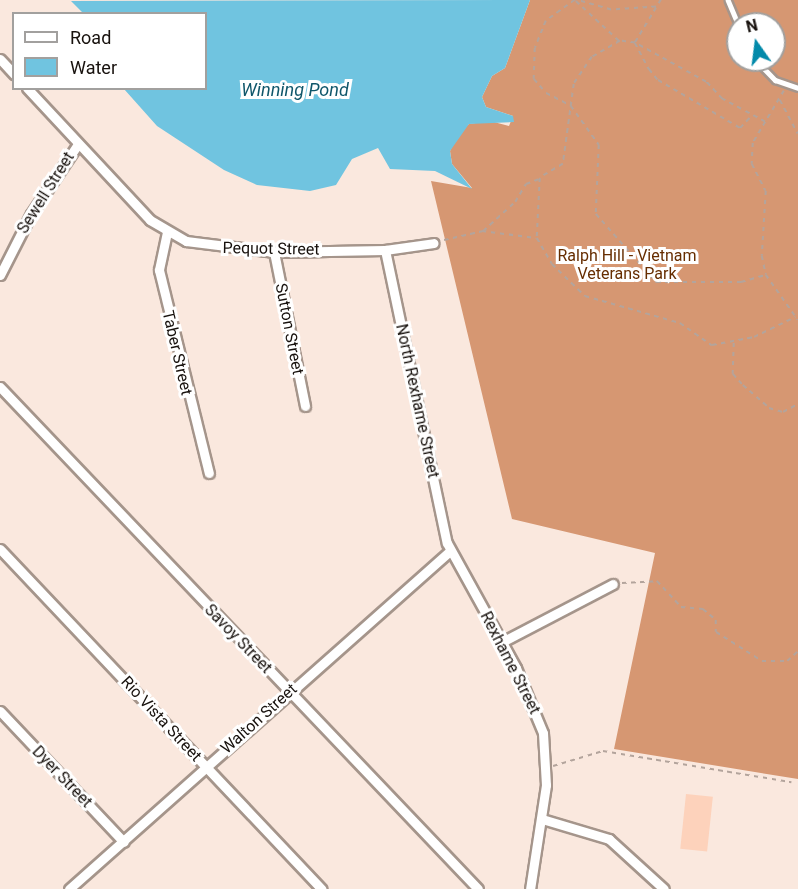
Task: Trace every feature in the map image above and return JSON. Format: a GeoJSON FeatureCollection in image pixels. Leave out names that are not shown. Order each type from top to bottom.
{"type":"FeatureCollection","features":[{"type":"Feature","properties":{"kind":"street"},"geometry":{"type":"LineString","coordinates":[[0,59],[12,72]]}},
{"type":"Feature","properties":{"kind":"street","name":"Pequot Street"},"geometry":{"type":"LineString","coordinates":[[29,90],[78,144],[167,232],[208,247],[274,252],[385,250],[434,243]]}},
{"type":"Feature","properties":{"kind":"street","name":"Sewell Street"},"geometry":{"type":"LineString","coordinates":[[0,275],[31,214],[78,144]]}},
{"type":"Feature","properties":{"kind":"street","name":"Taber Street"},"geometry":{"type":"LineString","coordinates":[[167,232],[159,270],[209,473]]}},
{"type":"Feature","properties":{"kind":"street","name":"North Rexhame Street"},"geometry":{"type":"LineString","coordinates":[[385,250],[450,551]]}},
{"type":"Feature","properties":{"kind":"street","name":"Sutton Street"},"geometry":{"type":"LineString","coordinates":[[274,252],[305,406]]}},
{"type":"Feature","properties":{"kind":"street","name":"Savoy Street"},"geometry":{"type":"LineString","coordinates":[[0,387],[478,889]]}},
{"type":"Feature","properties":{"kind":"street","name":"Rio Vista Street"},"geometry":{"type":"LineString","coordinates":[[0,549],[322,889]]}},
{"type":"Feature","properties":{"kind":"street","name":"Rexhame Street"},"geometry":{"type":"LineString","coordinates":[[450,551],[502,642],[538,718],[547,767],[542,819],[530,889]]}},
{"type":"Feature","properties":{"kind":"street","name":"Walton Street"},"geometry":{"type":"LineString","coordinates":[[69,889],[124,842],[289,691],[450,551]]}},
{"type":"Feature","properties":{"kind":"street"},"geometry":{"type":"LineString","coordinates":[[502,642],[613,584]]}},
{"type":"Feature","properties":{"kind":"street","name":"Dyer Street"},"geometry":{"type":"LineString","coordinates":[[0,711],[124,842]]}},
{"type":"Feature","properties":{"kind":"street"},"geometry":{"type":"LineString","coordinates":[[542,819],[609,839],[664,889]]}},
{"type":"Feature","properties":{"kind":"lane"},"geometry":{"type":"LineString","coordinates":[[771,72],[788,85],[798,88]]}},
{"type":"Feature","properties":{"kind":"path"},"geometry":{"type":"LineString","coordinates":[[575,0],[611,10],[656,7]]}},
{"type":"Feature","properties":{"kind":"path"},"geometry":{"type":"LineString","coordinates":[[575,0],[620,41],[635,43],[706,82],[752,116],[765,122]]}},
{"type":"Feature","properties":{"kind":"path"},"geometry":{"type":"LineString","coordinates":[[575,0],[546,21],[535,48],[534,79],[546,93],[571,106],[599,145],[596,214],[656,282],[741,282],[766,275]]}},
{"type":"Feature","properties":{"kind":"path"},"geometry":{"type":"LineString","coordinates":[[635,43],[661,0]]}},
{"type":"Feature","properties":{"kind":"path"},"geometry":{"type":"LineString","coordinates":[[482,231],[515,202],[526,184],[564,164],[572,131],[571,106],[574,84],[592,57],[620,41]]}},
{"type":"Feature","properties":{"kind":"path"},"geometry":{"type":"LineString","coordinates":[[635,43],[658,80],[714,115],[740,128],[752,116]]}},
{"type":"Feature","properties":{"kind":"path"},"geometry":{"type":"LineString","coordinates":[[788,85],[753,143],[752,164],[766,190],[762,256],[766,275],[798,320]]}},
{"type":"Feature","properties":{"kind":"path"},"geometry":{"type":"LineString","coordinates":[[780,99],[798,134]]}},
{"type":"Feature","properties":{"kind":"path"},"geometry":{"type":"LineString","coordinates":[[540,178],[537,238],[552,264],[599,304],[660,315],[712,345],[734,342],[795,317]]}},
{"type":"Feature","properties":{"kind":"path"},"geometry":{"type":"LineString","coordinates":[[434,243],[482,231],[537,238]]}},
{"type":"Feature","properties":{"kind":"path"},"geometry":{"type":"LineString","coordinates":[[734,342],[733,374],[743,385],[769,408],[783,412],[798,404]]}},
{"type":"Feature","properties":{"kind":"path"},"geometry":{"type":"LineString","coordinates":[[613,584],[657,581],[681,607],[703,609],[716,620],[716,632],[762,661],[787,662],[798,651]]}},
{"type":"Feature","properties":{"kind":"path"},"geometry":{"type":"LineString","coordinates":[[547,767],[603,751],[791,782]]}},
{"type":"Feature","properties":{"kind":"shaded area"},"geometry":{"type":"Polygon","coordinates":[[[686,794],[713,797],[707,852],[680,849],[686,794]]]}},
{"type":"Feature","properties":{"kind":"green space","name":"Ralph Hill - Vietnam Veterans Park"},"geometry":{"type":"Polygon","coordinates":[[[530,0],[798,0],[798,779],[614,749],[655,553],[512,519],[431,181],[472,188],[452,164],[450,151],[459,132],[469,124],[490,121],[509,126],[513,116],[486,107],[482,97],[492,76],[505,68],[530,0]]]}},
{"type":"Feature","properties":{"kind":"water","name":"Winning Pond"},"geometry":{"type":"Polygon","coordinates":[[[530,0],[505,68],[492,76],[482,97],[486,107],[513,116],[514,122],[469,124],[450,151],[452,164],[472,189],[435,171],[390,169],[378,148],[352,159],[336,185],[310,191],[257,185],[224,170],[157,126],[125,90],[207,90],[207,12],[82,12],[71,1],[530,0]]]}}]}
